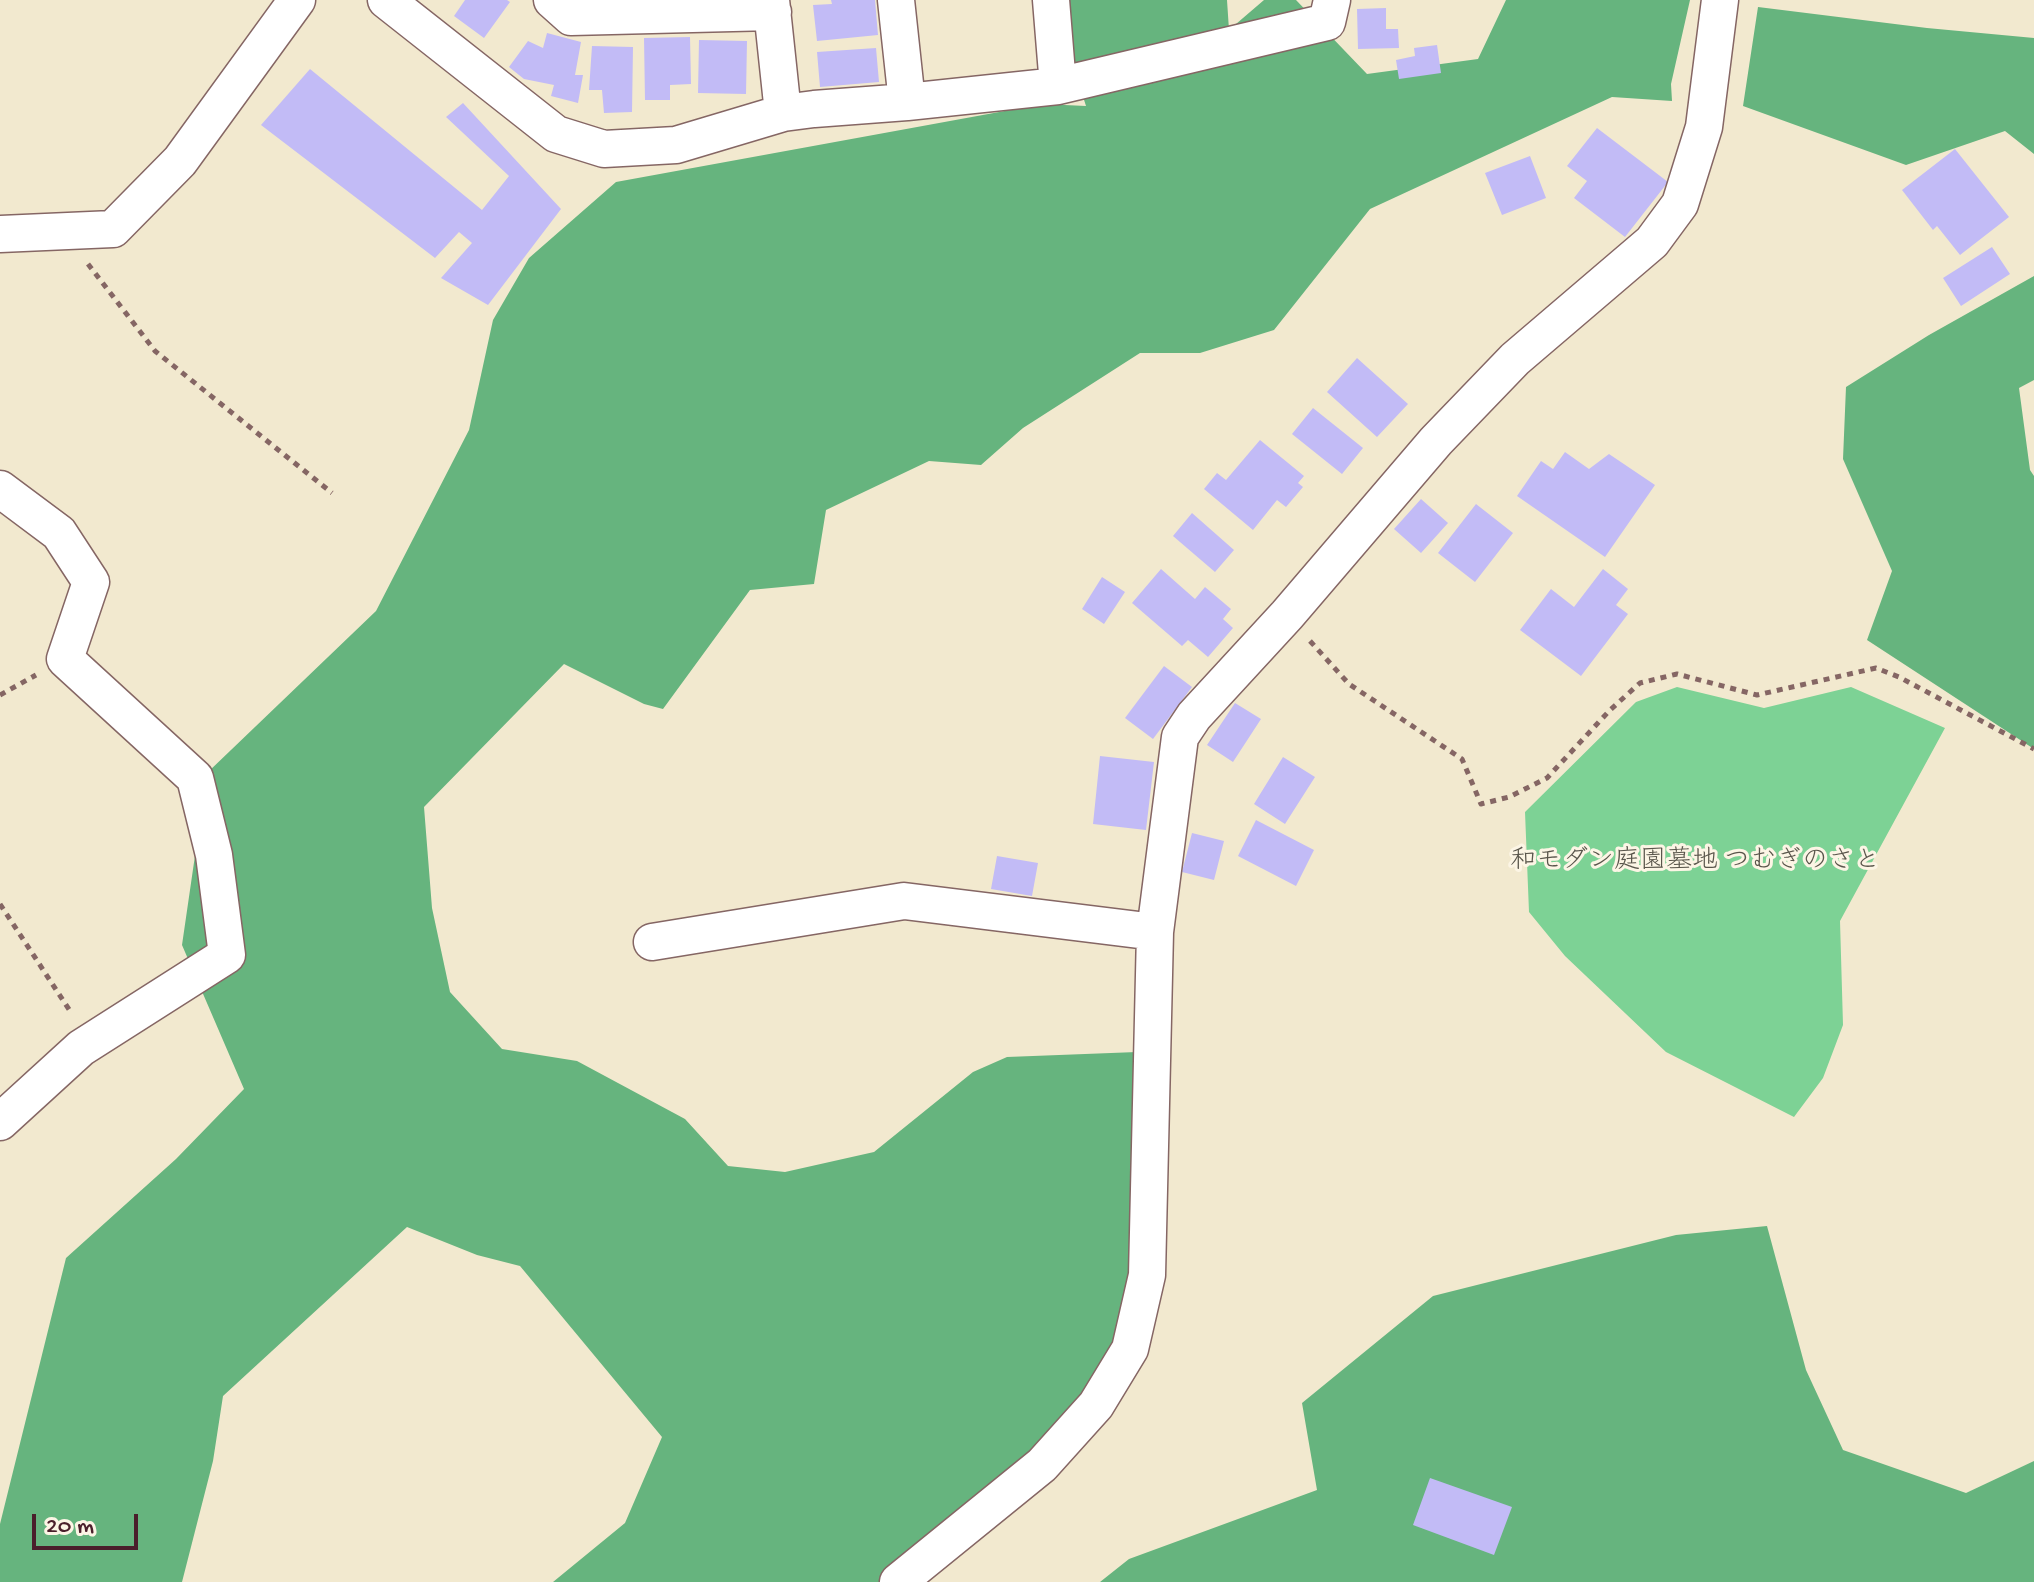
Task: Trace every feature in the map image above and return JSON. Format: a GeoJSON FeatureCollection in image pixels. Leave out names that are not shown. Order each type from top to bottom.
{"type":"FeatureCollection","features":[{"type":"Feature","properties":{"kind":"street"},"geometry":{"type":"LineString","coordinates":[[0,234],[113,229],[180,161],[297,0]]}},
{"type":"Feature","properties":{"kind":"street"},"geometry":{"type":"LineString","coordinates":[[386,0],[556,134],[604,149],[676,145],[783,113],[1058,86],[1327,22],[1332,0]]}},
{"type":"Feature","properties":{"kind":"street"},"geometry":{"type":"LineString","coordinates":[[552,0],[571,17],[772,6],[783,113]]}},
{"type":"Feature","properties":{"kind":"street"},"geometry":{"type":"LineString","coordinates":[[896,0],[907,102]]}},
{"type":"Feature","properties":{"kind":"street"},"geometry":{"type":"LineString","coordinates":[[1051,0],[1058,86]]}},
{"type":"Feature","properties":{"kind":"street"},"geometry":{"type":"LineString","coordinates":[[898,1582],[1042,1465],[1096,1405],[1130,1349],[1147,1275],[1155,932],[1180,737],[1194,716],[1287,615],[1436,441],[1515,359],[1652,242],[1680,204],[1704,127],[1720,0]]}},
{"type":"Feature","properties":{"kind":"street"},"geometry":{"type":"LineString","coordinates":[[0,489],[59,533],[91,582],[65,659],[195,778],[214,855],[227,955],[91,1042],[0,1122]]}},
{"type":"Feature","properties":{"kind":"street"},"geometry":{"type":"LineString","coordinates":[[652,942],[904,901],[1155,932]]}},
{"type":"Feature","properties":{"kind":"path"},"geometry":{"type":"LineString","coordinates":[[63,231],[155,351],[332,493]]}},
{"type":"Feature","properties":{"kind":"path"},"geometry":{"type":"LineString","coordinates":[[1287,615],[1349,684],[1462,759],[1481,804],[1509,797],[1547,778],[1610,710],[1640,683],[1677,674],[1757,695],[1876,668],[1899,677],[2034,749]]}},
{"type":"Feature","properties":{"kind":"path"},"geometry":{"type":"LineString","coordinates":[[0,904],[91,1042]]}},
{"type":"Feature","properties":{"kind":"green space"},"geometry":{"type":"Polygon","coordinates":[[[1061,0],[1227,0],[1229,30],[1264,0],[1296,0],[1367,74],[1478,59],[1506,0],[1690,0],[1671,84],[1672,101],[1612,97],[1370,209],[1274,330],[1200,353],[1140,353],[1023,428],[981,465],[929,461],[826,510],[814,584],[750,590],[663,709],[644,704],[564,664],[424,807],[432,908],[450,992],[502,1049],[577,1061],[685,1119],[728,1166],[785,1172],[874,1152],[973,1072],[1007,1057],[1137,1052],[1137,1322],[1021,1482],[898,1582],[553,1582],[625,1523],[662,1437],[520,1266],[477,1255],[407,1227],[223,1396],[213,1461],[182,1582],[0,1582],[0,1524],[66,1258],[176,1159],[244,1089],[182,945],[207,773],[376,611],[469,430],[493,320],[529,258],[616,182],[1043,104],[1086,106],[1062,31],[1061,0]]]}},
{"type":"Feature","properties":{"kind":"green space"},"geometry":{"type":"Polygon","coordinates":[[[1758,7],[2034,38],[2034,154],[2005,131],[1906,165],[1743,106],[1758,7]]]}},
{"type":"Feature","properties":{"kind":"green space"},"geometry":{"type":"Polygon","coordinates":[[[2034,276],[2034,380],[2019,388],[2030,470],[2034,476],[2034,749],[1867,640],[1892,571],[1843,459],[1846,387],[1929,335],[2034,276]]]}},
{"type":"Feature","properties":{"kind":"green space","name":"和モダン庭園墓地 つむぎのさと"},"geometry":{"type":"Polygon","coordinates":[[[1677,687],[1764,708],[1851,687],[1945,728],[1840,921],[1843,1025],[1823,1078],[1794,1117],[1666,1052],[1565,956],[1529,912],[1525,812],[1636,702],[1677,687]]]}},
{"type":"Feature","properties":{"kind":"green space"},"geometry":{"type":"Polygon","coordinates":[[[1767,1226],[1806,1370],[1843,1450],[1966,1493],[2034,1461],[2034,1582],[1100,1582],[1129,1559],[1317,1490],[1302,1403],[1433,1296],[1676,1235],[1767,1226]]]}},
{"type":"Feature","properties":{"kind":"building"},"geometry":{"type":"Polygon","coordinates":[[[465,0],[510,2],[484,38],[454,16],[465,0]]]}},
{"type":"Feature","properties":{"kind":"building"},"geometry":{"type":"Polygon","coordinates":[[[831,0],[875,0],[878,35],[817,41],[813,5],[832,4],[831,0]]]}},
{"type":"Feature","properties":{"kind":"building"},"geometry":{"type":"Polygon","coordinates":[[[1386,8],[1386,29],[1398,29],[1399,48],[1358,49],[1357,9],[1386,8]]]}},
{"type":"Feature","properties":{"kind":"building"},"geometry":{"type":"Polygon","coordinates":[[[547,33],[581,42],[575,75],[583,75],[578,103],[551,96],[554,85],[524,79],[509,67],[528,41],[543,48],[547,33]]]}},
{"type":"Feature","properties":{"kind":"building"},"geometry":{"type":"Polygon","coordinates":[[[690,37],[691,84],[670,85],[670,100],[645,100],[644,38],[690,37]]]}},
{"type":"Feature","properties":{"kind":"building"},"geometry":{"type":"Polygon","coordinates":[[[699,40],[747,41],[746,94],[698,93],[699,40]]]}},
{"type":"Feature","properties":{"kind":"building"},"geometry":{"type":"Polygon","coordinates":[[[1437,45],[1441,73],[1399,79],[1396,60],[1415,56],[1414,48],[1437,45]]]}},
{"type":"Feature","properties":{"kind":"building"},"geometry":{"type":"Polygon","coordinates":[[[592,46],[633,47],[632,112],[604,113],[602,90],[589,90],[592,46]]]}},
{"type":"Feature","properties":{"kind":"building"},"geometry":{"type":"Polygon","coordinates":[[[876,48],[879,82],[820,87],[817,52],[876,48]]]}},
{"type":"Feature","properties":{"kind":"building"},"geometry":{"type":"Polygon","coordinates":[[[310,69],[482,210],[509,176],[446,117],[463,103],[561,209],[488,305],[441,278],[472,243],[459,232],[435,258],[261,125],[310,69]]]}},
{"type":"Feature","properties":{"kind":"building"},"geometry":{"type":"Polygon","coordinates":[[[1597,128],[1668,182],[1625,237],[1574,198],[1587,181],[1567,166],[1597,128]]]}},
{"type":"Feature","properties":{"kind":"building"},"geometry":{"type":"Polygon","coordinates":[[[1955,149],[2009,217],[1960,255],[1937,226],[1933,230],[1902,190],[1955,149]]]}},
{"type":"Feature","properties":{"kind":"building"},"geometry":{"type":"Polygon","coordinates":[[[1530,156],[1546,198],[1502,215],[1485,173],[1530,156]]]}},
{"type":"Feature","properties":{"kind":"building"},"geometry":{"type":"Polygon","coordinates":[[[1992,247],[2010,274],[1961,306],[1943,278],[1992,247]]]}},
{"type":"Feature","properties":{"kind":"building"},"geometry":{"type":"Polygon","coordinates":[[[1357,358],[1408,404],[1377,437],[1327,392],[1357,358]]]}},
{"type":"Feature","properties":{"kind":"building"},"geometry":{"type":"Polygon","coordinates":[[[1313,408],[1363,448],[1342,474],[1292,434],[1313,408]]]}},
{"type":"Feature","properties":{"kind":"building"},"geometry":{"type":"Polygon","coordinates":[[[1260,440],[1304,476],[1298,483],[1303,487],[1286,507],[1277,500],[1253,530],[1204,489],[1217,473],[1226,480],[1260,440]]]}},
{"type":"Feature","properties":{"kind":"building"},"geometry":{"type":"Polygon","coordinates":[[[1565,452],[1589,469],[1609,454],[1655,485],[1605,557],[1517,496],[1541,461],[1553,469],[1565,452]]]}},
{"type":"Feature","properties":{"kind":"building"},"geometry":{"type":"Polygon","coordinates":[[[1421,499],[1448,523],[1421,553],[1394,529],[1421,499]]]}},
{"type":"Feature","properties":{"kind":"building"},"geometry":{"type":"Polygon","coordinates":[[[1476,504],[1513,533],[1475,582],[1438,553],[1476,504]]]}},
{"type":"Feature","properties":{"kind":"building"},"geometry":{"type":"Polygon","coordinates":[[[1192,513],[1234,550],[1215,572],[1173,536],[1192,513]]]}},
{"type":"Feature","properties":{"kind":"building"},"geometry":{"type":"Polygon","coordinates":[[[1161,569],[1195,599],[1205,587],[1231,609],[1223,619],[1233,628],[1208,657],[1188,640],[1182,646],[1132,603],[1161,569]]]}},
{"type":"Feature","properties":{"kind":"building"},"geometry":{"type":"Polygon","coordinates":[[[1603,569],[1628,589],[1616,605],[1628,614],[1581,676],[1520,630],[1551,589],[1574,607],[1603,569]]]}},
{"type":"Feature","properties":{"kind":"building"},"geometry":{"type":"Polygon","coordinates":[[[1102,577],[1125,592],[1104,624],[1082,609],[1102,577]]]}},
{"type":"Feature","properties":{"kind":"building"},"geometry":{"type":"Polygon","coordinates":[[[1164,666],[1192,687],[1153,739],[1125,718],[1164,666]]]}},
{"type":"Feature","properties":{"kind":"building"},"geometry":{"type":"Polygon","coordinates":[[[1235,703],[1261,719],[1233,762],[1207,745],[1235,703]]]}},
{"type":"Feature","properties":{"kind":"building"},"geometry":{"type":"Polygon","coordinates":[[[1100,756],[1154,762],[1146,830],[1093,824],[1100,756]]]}},
{"type":"Feature","properties":{"kind":"building"},"geometry":{"type":"Polygon","coordinates":[[[1283,757],[1315,777],[1285,824],[1254,804],[1283,757]]]}},
{"type":"Feature","properties":{"kind":"building"},"geometry":{"type":"Polygon","coordinates":[[[1256,820],[1314,850],[1296,886],[1238,856],[1256,820]]]}},
{"type":"Feature","properties":{"kind":"building"},"geometry":{"type":"Polygon","coordinates":[[[1192,833],[1224,841],[1214,880],[1182,872],[1192,833]]]}},
{"type":"Feature","properties":{"kind":"building"},"geometry":{"type":"Polygon","coordinates":[[[997,856],[1038,863],[1032,896],[991,889],[997,856]]]}},
{"type":"Feature","properties":{"kind":"building"},"geometry":{"type":"Polygon","coordinates":[[[1430,1478],[1512,1507],[1494,1555],[1413,1525],[1430,1478]]]}}]}
